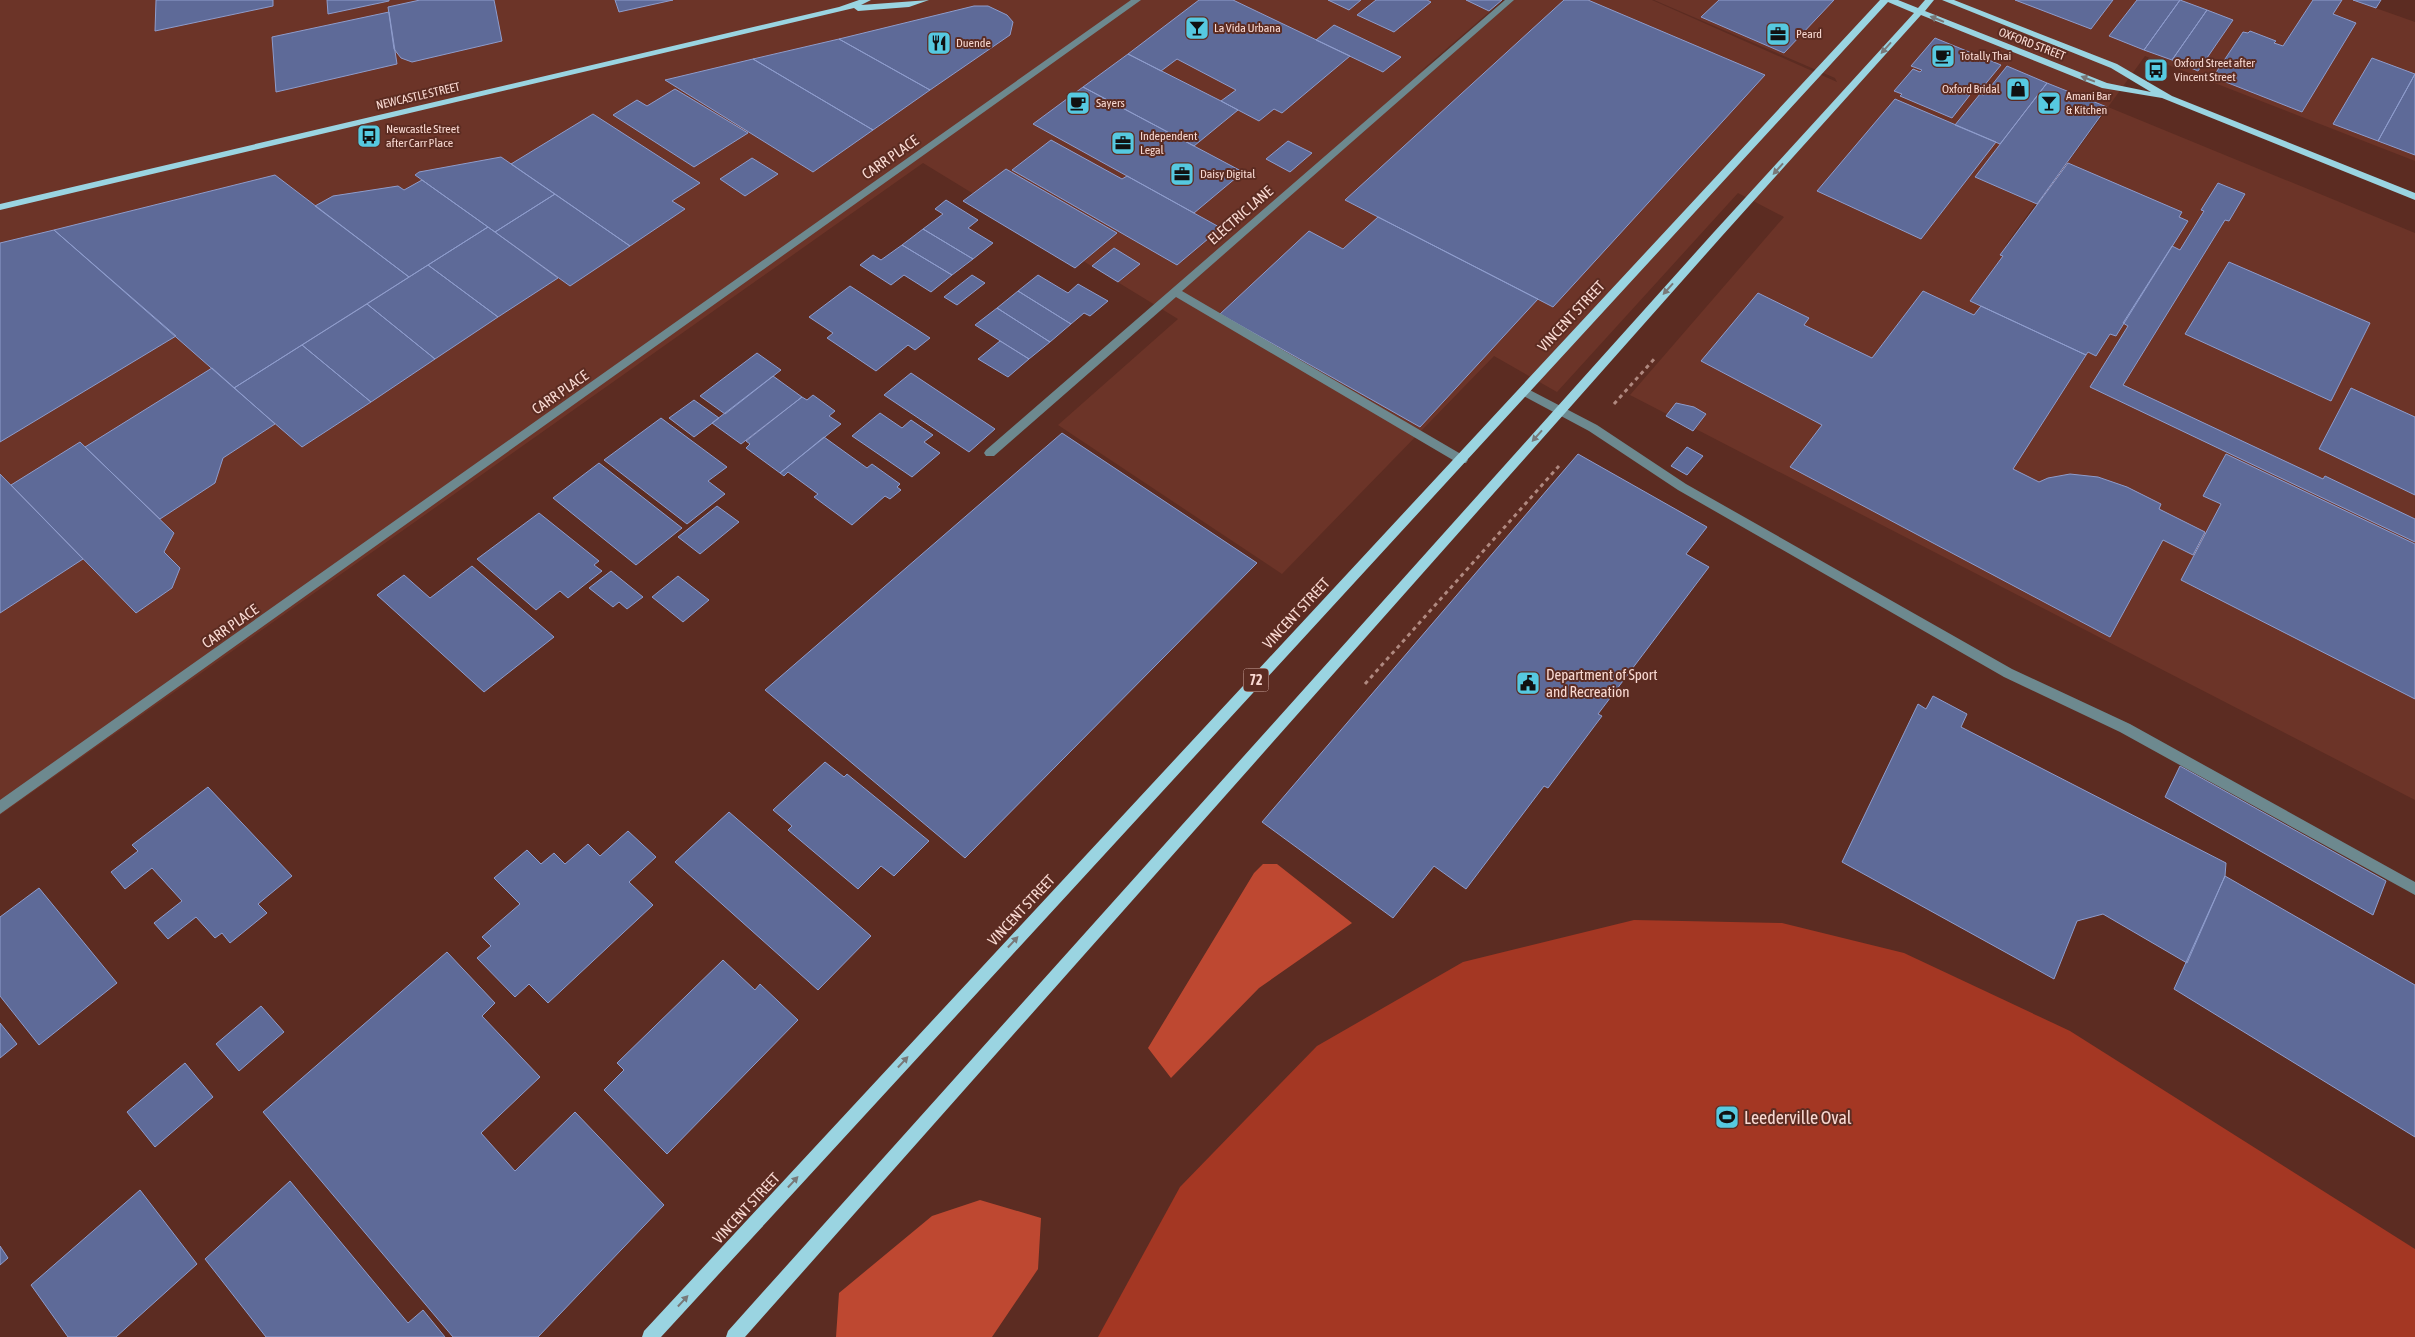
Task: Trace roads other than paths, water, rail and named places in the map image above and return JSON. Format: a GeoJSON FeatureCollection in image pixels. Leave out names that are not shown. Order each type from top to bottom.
{"type":"FeatureCollection","features":[{"type":"Feature","properties":{"kind":"main road","name":"NEWCASTLE STREET"},"geometry":{"type":"LineString","coordinates":[[0,207],[842,9],[867,0]]}},
{"type":"Feature","properties":{"kind":"main road","name":"NEWCASTLE STREET"},"geometry":{"type":"LineString","coordinates":[[842,9],[909,4],[925,0]]}},
{"type":"Feature","properties":{"kind":"main road","name":"VINCENT STREET"},"geometry":{"type":"LineString","coordinates":[[650,1337],[1885,0]]}},
{"type":"Feature","properties":{"kind":"main road","name":"OXFORD STREET"},"geometry":{"type":"LineString","coordinates":[[1890,0],[2105,86],[2169,98]]}},
{"type":"Feature","properties":{"kind":"main road"},"geometry":{"type":"LineString","coordinates":[[734,1337],[1560,410],[1930,0]]}},
{"type":"Feature","properties":{"kind":"main road","name":"OXFORD STREET"},"geometry":{"type":"LineString","coordinates":[[1946,0],[2114,66],[2169,98],[2415,196]]}},
{"type":"Feature","properties":{"kind":"street","name":"CARR PLACE"},"geometry":{"type":"LineString","coordinates":[[0,808],[1137,0]]}},
{"type":"Feature","properties":{"kind":"street","name":"ELECTRIC LANE"},"geometry":{"type":"LineString","coordinates":[[990,453],[1510,0]]}},
{"type":"Feature","properties":{"kind":"street"},"geometry":{"type":"LineString","coordinates":[[1175,292],[1462,460]]}},
{"type":"Feature","properties":{"kind":"street"},"geometry":{"type":"LineString","coordinates":[[1524,391],[1593,428],[1682,487],[2008,673],[2124,728],[2415,889]]}},
{"type":"Feature","properties":{"kind":"place","name":"La Vida Urbana"},"geometry":{"type":"Point","coordinates":[1197,28]}},
{"type":"Feature","properties":{"kind":"place","name":"Peard"},"geometry":{"type":"Point","coordinates":[1778,34]}},
{"type":"Feature","properties":{"kind":"place","name":"Duende"},"geometry":{"type":"Point","coordinates":[939,43]}},
{"type":"Feature","properties":{"kind":"place","name":"Totally Thai"},"geometry":{"type":"Point","coordinates":[1943,56]}},
{"type":"Feature","properties":{"kind":"place","name":"Oxford Street after Vincent Street"},"geometry":{"type":"Point","coordinates":[2156,70]}},
{"type":"Feature","properties":{"kind":"place","name":"Oxford Bridal"},"geometry":{"type":"Point","coordinates":[2018,89]}},
{"type":"Feature","properties":{"kind":"place","name":"Sayers"},"geometry":{"type":"Point","coordinates":[1078,103]}},
{"type":"Feature","properties":{"kind":"place","name":"Amani Bar & Kitchen"},"geometry":{"type":"Point","coordinates":[2049,103]}},
{"type":"Feature","properties":{"kind":"place","name":"Newcastle Street after Carr Place"},"geometry":{"type":"Point","coordinates":[369,136]}},
{"type":"Feature","properties":{"kind":"place","name":"Independent Legal"},"geometry":{"type":"Point","coordinates":[1123,143]}},
{"type":"Feature","properties":{"kind":"place","name":"Daisy Digital"},"geometry":{"type":"Point","coordinates":[1182,174]}},
{"type":"Feature","properties":{"kind":"place","name":"Department of Sport and Recreation"},"geometry":{"type":"Point","coordinates":[1528,683]}},
{"type":"Feature","properties":{"kind":"place","name":"Leederville Oval"},"geometry":{"type":"Point","coordinates":[1727,1117]}}]}
